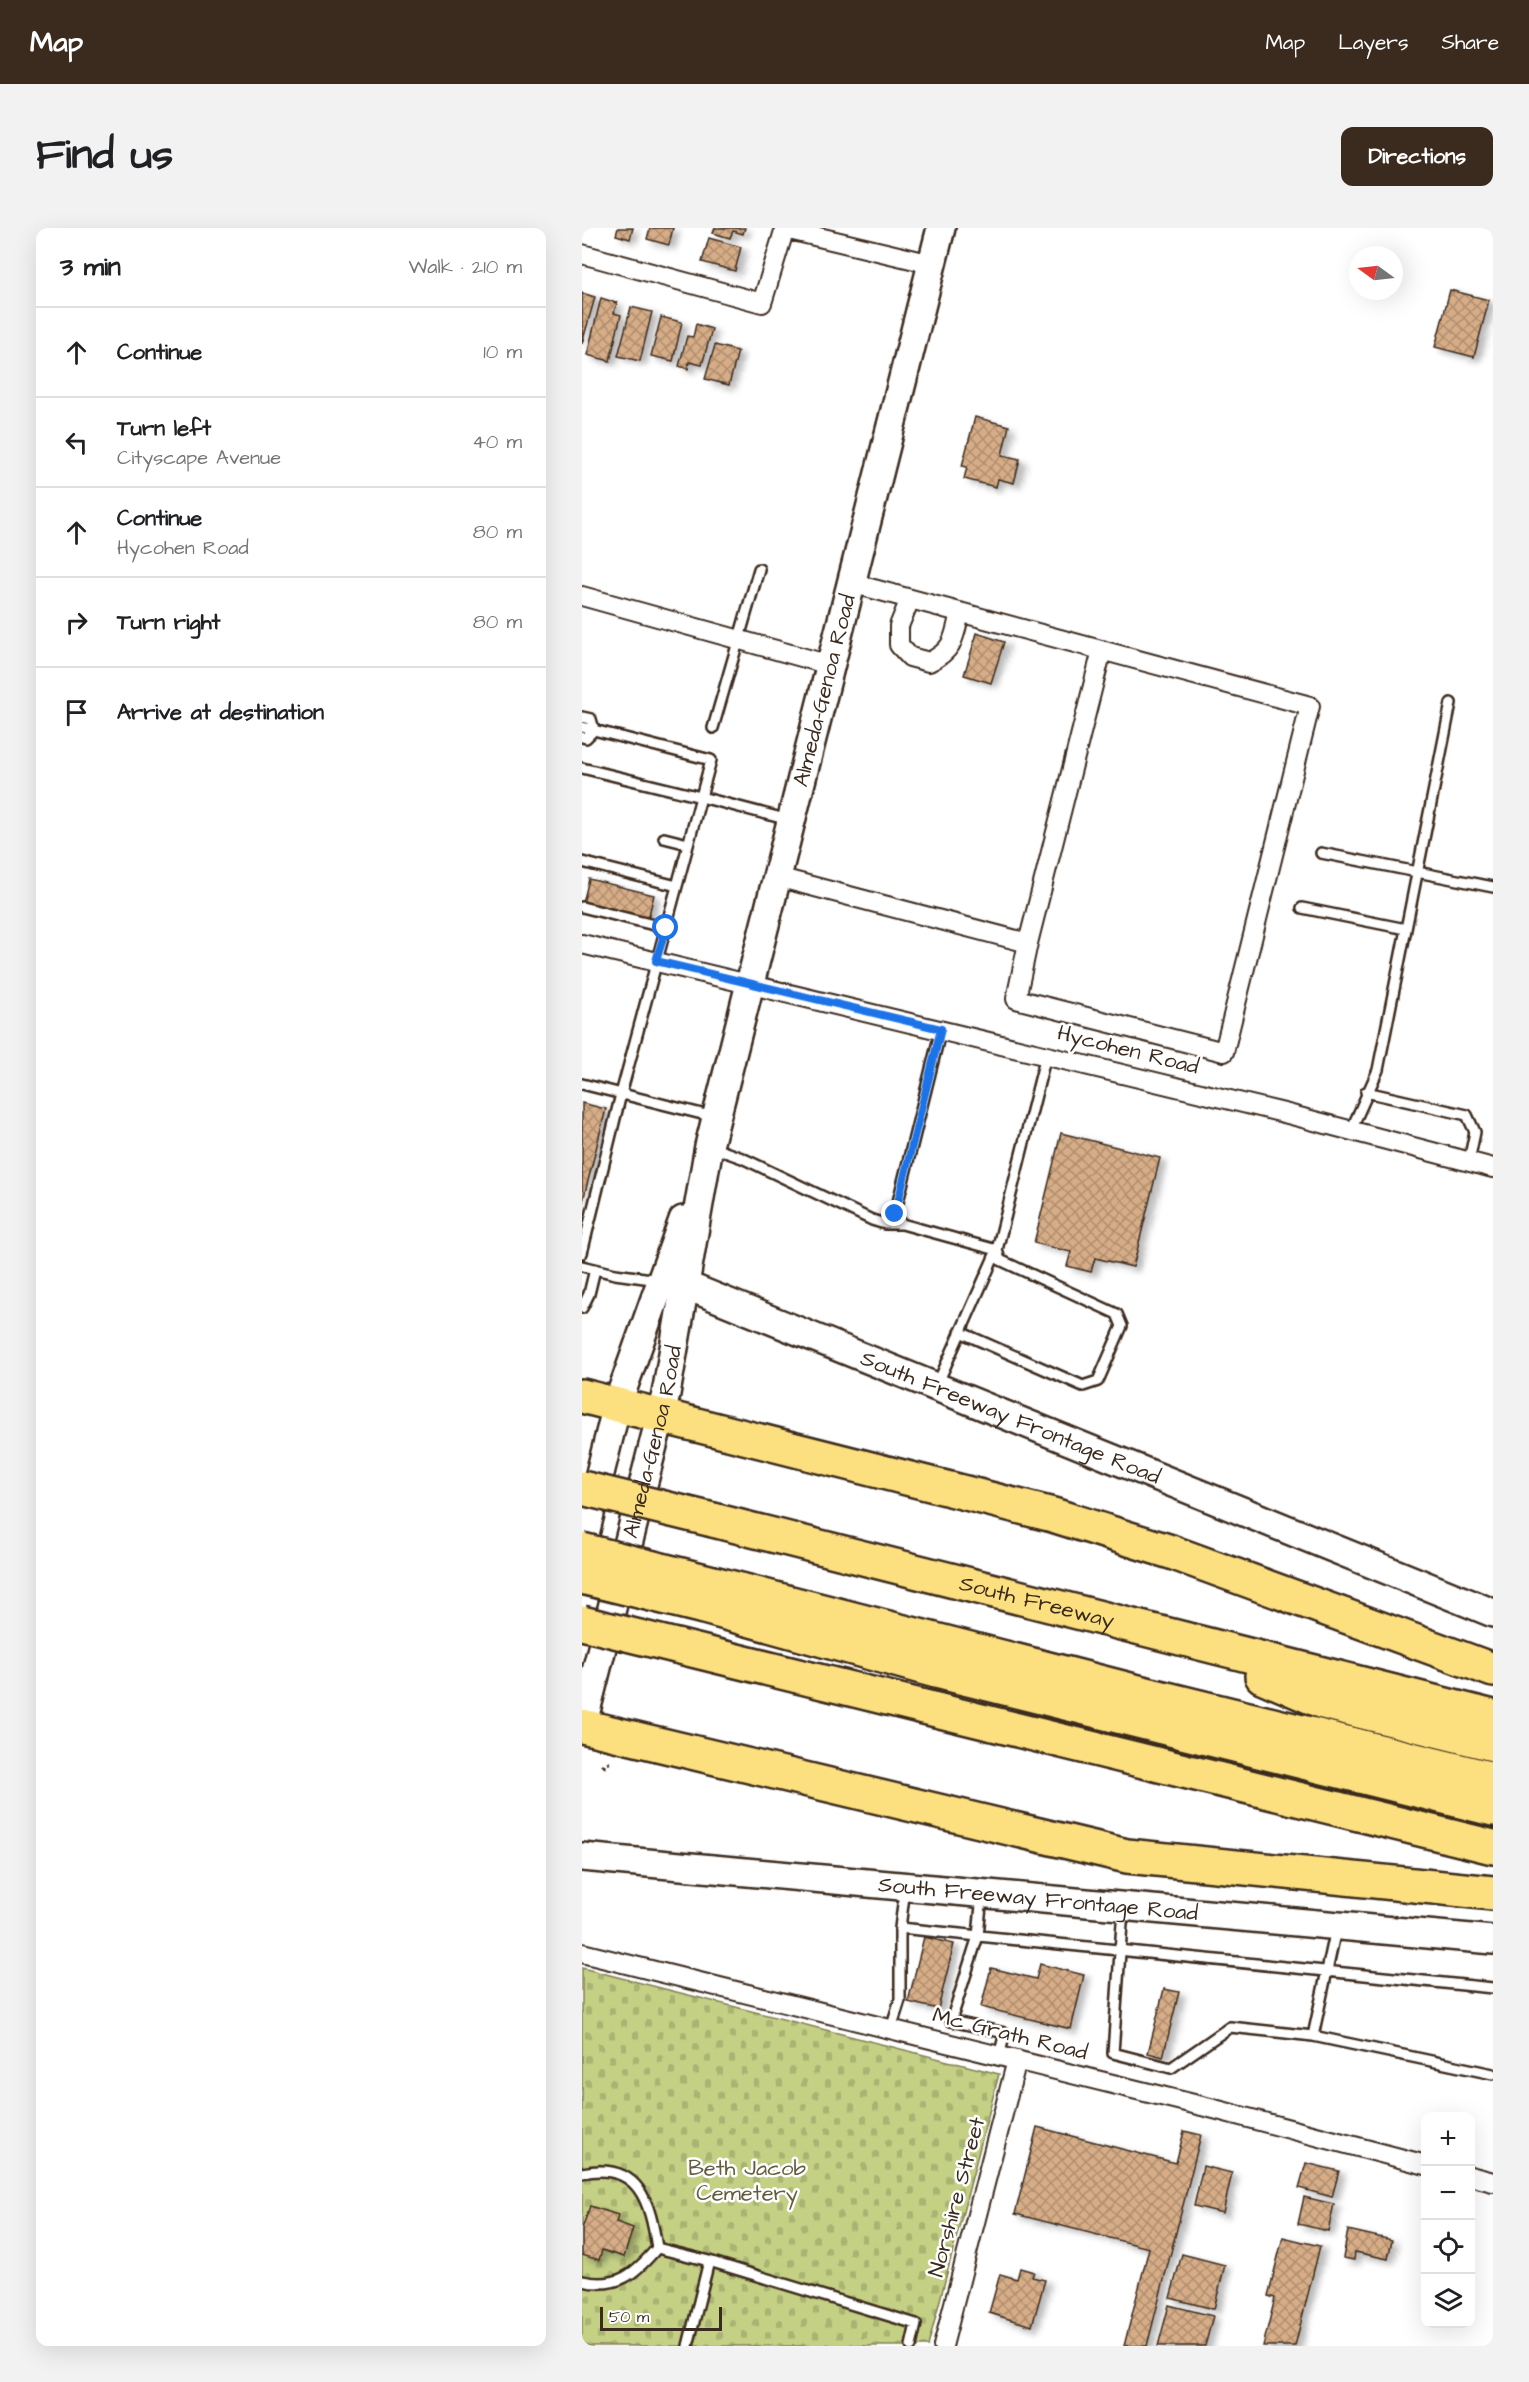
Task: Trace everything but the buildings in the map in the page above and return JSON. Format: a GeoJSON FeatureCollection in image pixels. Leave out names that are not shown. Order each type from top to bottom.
{"type":"FeatureCollection","features":[{"type":"Feature","properties":{"kind":"highway"},"geometry":{"type":"LineString","coordinates":[[582,1396],[1053,1515],[1214,1567],[1493,1670]]}},
{"type":"Feature","properties":{"kind":"highway","name":"South Freeway"},"geometry":{"type":"LineString","coordinates":[[582,1488],[1493,1717]]}},
{"type":"Feature","properties":{"kind":"highway"},"geometry":{"type":"LineString","coordinates":[[582,1548],[709,1595],[936,1671],[1493,1809]]}},
{"type":"Feature","properties":{"kind":"highway"},"geometry":{"type":"LineString","coordinates":[[582,1577],[709,1595],[1118,1687],[1493,1779]]}},
{"type":"Feature","properties":{"kind":"highway"},"geometry":{"type":"LineString","coordinates":[[582,1623],[1493,1847]]}},
{"type":"Feature","properties":{"kind":"highway"},"geometry":{"type":"LineString","coordinates":[[1154,1631],[1323,1702],[1493,1744]]}},
{"type":"Feature","properties":{"kind":"highway"},"geometry":{"type":"LineString","coordinates":[[582,1726],[1127,1856],[1493,1893]]}},
{"type":"Feature","properties":{"kind":"highway"},"geometry":{"type":"LineString","coordinates":[[1027,1732],[1366,1778]]}},
{"type":"Feature","properties":{"kind":"main road","name":"Almeda-Genoa Road"},"geometry":{"type":"LineString","coordinates":[[582,1548],[617,1405],[673,1282],[941,228]]}},
{"type":"Feature","properties":{"kind":"main road","name":"Almeda-Genoa Road"},"geometry":{"type":"LineString","coordinates":[[582,1726],[661,1416],[673,1282]]}},
{"type":"Feature","properties":{"kind":"main road","name":"South Freeway Frontage Road"},"geometry":{"type":"LineString","coordinates":[[673,1282],[1493,1613]]}},
{"type":"Feature","properties":{"kind":"main road","name":"South Freeway Frontage Road"},"geometry":{"type":"LineString","coordinates":[[582,1857],[1493,1940]]}},
{"type":"Feature","properties":{"kind":"street"},"geometry":{"type":"LineString","coordinates":[[582,254],[762,303],[785,228],[932,264]]}},
{"type":"Feature","properties":{"kind":"street"},"geometry":{"type":"LineString","coordinates":[[851,583],[1102,650],[1310,706],[1224,1052],[1016,999],[1102,650]]}},
{"type":"Feature","properties":{"kind":"street"},"geometry":{"type":"LineString","coordinates":[[582,596],[737,641],[830,665]]}},
{"type":"Feature","properties":{"kind":"street"},"geometry":{"type":"LineString","coordinates":[[910,599],[899,626],[899,645],[910,657],[929,663],[945,654],[955,636],[960,612]]}},
{"type":"Feature","properties":{"kind":"street"},"geometry":{"type":"LineString","coordinates":[[777,877],[1028,943]]}},
{"type":"Feature","properties":{"kind":"street","name":"Hycohen Road"},"geometry":{"type":"LineString","coordinates":[[582,944],[941,1029],[1351,1130],[1493,1168]]}},
{"type":"Feature","properties":{"kind":"street","name":"Mc Grath Road"},"geometry":{"type":"LineString","coordinates":[[582,1953],[1017,2060],[1421,2164]]}},
{"type":"Feature","properties":{"kind":"street","name":"Norshire Street"},"geometry":{"type":"LineString","coordinates":[[943,2346],[1017,2060]]}},
{"type":"Feature","properties":{"kind":"street"},"geometry":{"type":"LineString","coordinates":[[1475,2177],[1493,2182]]}},
{"type":"Feature","properties":{"kind":"lane"},"geometry":{"type":"LineString","coordinates":[[713,728],[759,569]]}},
{"type":"Feature","properties":{"kind":"lane"},"geometry":{"type":"LineString","coordinates":[[1351,1130],[1366,1092],[1378,1070],[1451,703]]}},
{"type":"Feature","properties":{"kind":"lane"},"geometry":{"type":"LineString","coordinates":[[582,717],[591,719],[594,730]]}},
{"type":"Feature","properties":{"kind":"lane"},"geometry":{"type":"LineString","coordinates":[[582,727],[711,760],[621,1094],[582,1253]]}},
{"type":"Feature","properties":{"kind":"lane"},"geometry":{"type":"LineString","coordinates":[[582,737],[586,738],[594,730]]}},
{"type":"Feature","properties":{"kind":"lane"},"geometry":{"type":"LineString","coordinates":[[582,768],[791,821]]}},
{"type":"Feature","properties":{"kind":"lane"},"geometry":{"type":"LineString","coordinates":[[664,838],[688,844]]}},
{"type":"Feature","properties":{"kind":"lane"},"geometry":{"type":"LineString","coordinates":[[1321,853],[1493,887]]}},
{"type":"Feature","properties":{"kind":"lane"},"geometry":{"type":"LineString","coordinates":[[582,862],[677,886]]}},
{"type":"Feature","properties":{"kind":"lane"},"geometry":{"type":"LineString","coordinates":[[582,907],[666,928]]}},
{"type":"Feature","properties":{"kind":"lane"},"geometry":{"type":"LineString","coordinates":[[1302,908],[1406,929]]}},
{"type":"Feature","properties":{"kind":"lane"},"geometry":{"type":"LineString","coordinates":[[902,1224],[895,1214],[941,1029]]}},
{"type":"Feature","properties":{"kind":"lane"},"geometry":{"type":"LineString","coordinates":[[936,1387],[997,1250],[1046,1055]]}},
{"type":"Feature","properties":{"kind":"lane"},"geometry":{"type":"LineString","coordinates":[[582,1084],[716,1118]]}},
{"type":"Feature","properties":{"kind":"lane"},"geometry":{"type":"LineString","coordinates":[[1366,1092],[1467,1115],[1475,1132],[1469,1161]]}},
{"type":"Feature","properties":{"kind":"lane"},"geometry":{"type":"LineString","coordinates":[[708,1150],[742,1158],[872,1220],[885,1224],[902,1224],[997,1250]]}},
{"type":"Feature","properties":{"kind":"lane"},"geometry":{"type":"LineString","coordinates":[[960,1332],[1083,1386],[1098,1381],[1122,1326],[1117,1314],[1000,1260],[997,1250]]}},
{"type":"Feature","properties":{"kind":"lane"},"geometry":{"type":"LineString","coordinates":[[582,1266],[673,1282]]}},
{"type":"Feature","properties":{"kind":"lane"},"geometry":{"type":"LineString","coordinates":[[582,1308],[589,1294],[595,1269]]}},
{"type":"Feature","properties":{"kind":"lane"},"geometry":{"type":"LineString","coordinates":[[891,2029],[900,2000],[900,1928],[905,1886]]}},
{"type":"Feature","properties":{"kind":"lane"},"geometry":{"type":"LineString","coordinates":[[982,1893],[978,1936],[951,2021],[1005,2033],[999,2056]]}},
{"type":"Feature","properties":{"kind":"lane"},"geometry":{"type":"LineString","coordinates":[[1124,1907],[1119,1949],[1113,2053],[1171,2068],[1230,2027],[1313,2036],[1493,2074]]}},
{"type":"Feature","properties":{"kind":"lane"},"geometry":{"type":"LineString","coordinates":[[1313,2036],[1329,1971],[1336,1926]]}},
{"type":"Feature","properties":{"kind":"lane"},"geometry":{"type":"LineString","coordinates":[[900,1928],[1493,1988]]}},
{"type":"Feature","properties":{"kind":"lane"},"geometry":{"type":"LineString","coordinates":[[582,2174],[604,2171],[625,2177],[641,2189],[654,2226],[657,2248],[642,2266],[622,2280],[597,2284],[582,2281]]}},
{"type":"Feature","properties":{"kind":"lane"},"geometry":{"type":"LineString","coordinates":[[657,2248],[709,2261],[916,2324],[911,2346]]}},
{"type":"Feature","properties":{"kind":"lane"},"geometry":{"type":"LineString","coordinates":[[688,2346],[709,2261]]}},
{"type":"Feature","properties":{"kind":"path"},"geometry":{"type":"LineString","coordinates":[[602,1764],[605,1767],[609,1765],[608,1761]]}},
{"type":"Feature","properties":{"kind":"green space","name":"Beth Jacob Cemetery"},"geometry":{"type":"Polygon","coordinates":[[[582,1968],[999,2074],[928,2346],[582,2346],[582,1968]]]}},
{"type":"Feature","properties":{"kind":"route"},"geometry":{"type":"LineString","coordinates":[[666,928],[656,961],[941,1029],[895,1214]]}}]}
